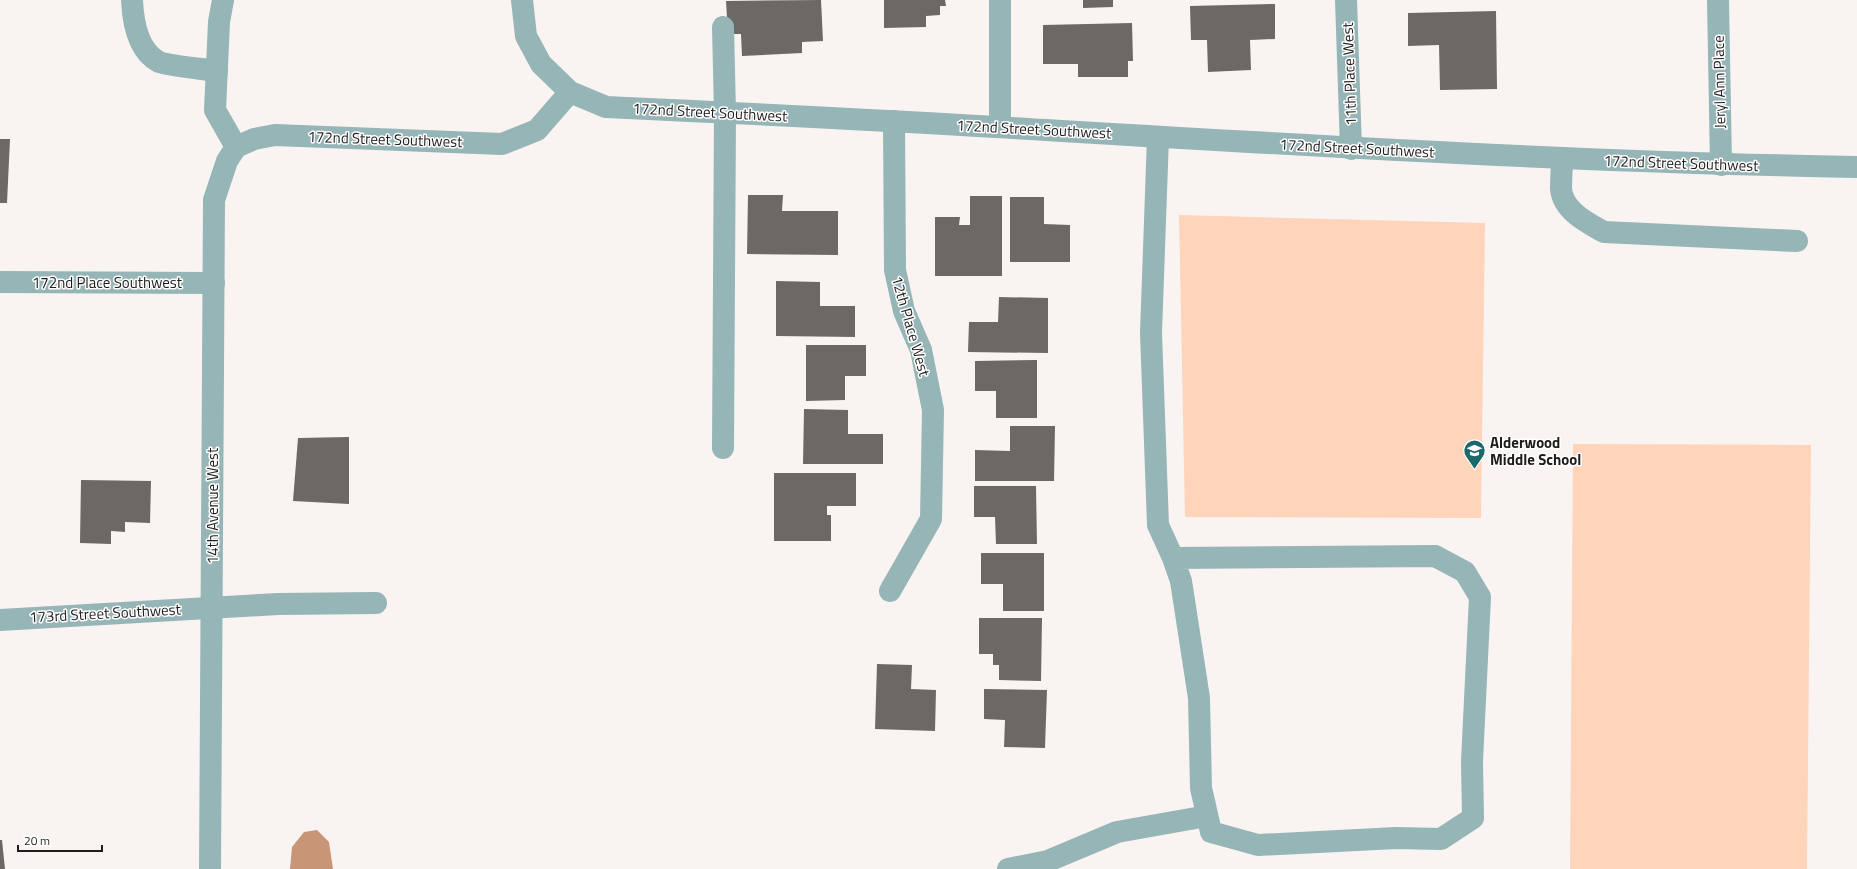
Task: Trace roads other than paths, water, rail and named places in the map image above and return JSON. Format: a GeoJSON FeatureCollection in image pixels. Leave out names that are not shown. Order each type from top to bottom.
{"type":"FeatureCollection","features":[{"type":"Feature","properties":{"kind":"street"},"geometry":{"type":"LineString","coordinates":[[132,0],[136,28],[140,41],[148,53],[160,62],[217,71]]}},
{"type":"Feature","properties":{"kind":"street"},"geometry":{"type":"LineString","coordinates":[[223,0],[219,22],[215,110],[236,147]]}},
{"type":"Feature","properties":{"kind":"street"},"geometry":{"type":"LineString","coordinates":[[522,0],[526,36],[541,64],[570,92]]}},
{"type":"Feature","properties":{"kind":"street"},"geometry":{"type":"LineString","coordinates":[[1000,0],[1000,127]]}},
{"type":"Feature","properties":{"kind":"street","name":"11th Place West"},"geometry":{"type":"LineString","coordinates":[[1346,0],[1351,149]]}},
{"type":"Feature","properties":{"kind":"street","name":"Jeryl Ann Place"},"geometry":{"type":"LineString","coordinates":[[1718,0],[1721,165]]}},
{"type":"Feature","properties":{"kind":"street"},"geometry":{"type":"LineString","coordinates":[[722,448],[725,113],[723,27]]}},
{"type":"Feature","properties":{"kind":"street","name":"172nd Street Southwest"},"geometry":{"type":"LineString","coordinates":[[236,147],[254,139],[275,135],[502,144],[536,130],[570,92],[606,107],[894,121],[1351,149],[1721,165],[1857,167]]}},
{"type":"Feature","properties":{"kind":"street","name":"12th Place West"},"geometry":{"type":"LineString","coordinates":[[890,592],[931,519],[933,410],[921,350],[904,311],[895,270],[894,121]]}},
{"type":"Feature","properties":{"kind":"street"},"geometry":{"type":"LineString","coordinates":[[1158,137],[1151,333],[1158,525],[1173,558],[1181,581],[1199,698],[1201,788],[1211,832],[1258,845],[1396,838],[1441,839],[1473,818],[1472,761],[1480,597],[1465,572],[1435,556],[1173,558]]}},
{"type":"Feature","properties":{"kind":"street","name":"14th Avenue West"},"geometry":{"type":"LineString","coordinates":[[210,869],[214,200],[227,161],[236,147]]}},
{"type":"Feature","properties":{"kind":"street"},"geometry":{"type":"LineString","coordinates":[[1562,158],[1561,191],[1569,207],[1581,220],[1604,232],[1797,241]]}},
{"type":"Feature","properties":{"kind":"street","name":"172nd Place Southwest"},"geometry":{"type":"LineString","coordinates":[[0,282],[214,283]]}},
{"type":"Feature","properties":{"kind":"street","name":"173rd Street Southwest"},"geometry":{"type":"LineString","coordinates":[[0,620],[211,607],[278,604],[376,603]]}},
{"type":"Feature","properties":{"kind":"street"},"geometry":{"type":"LineString","coordinates":[[1008,869],[1048,861],[1117,832],[1207,816]]}},
{"type":"Feature","properties":{"kind":"place","name":"Alderwood Middle School"},"geometry":{"type":"Point","coordinates":[1474,470]}}]}
